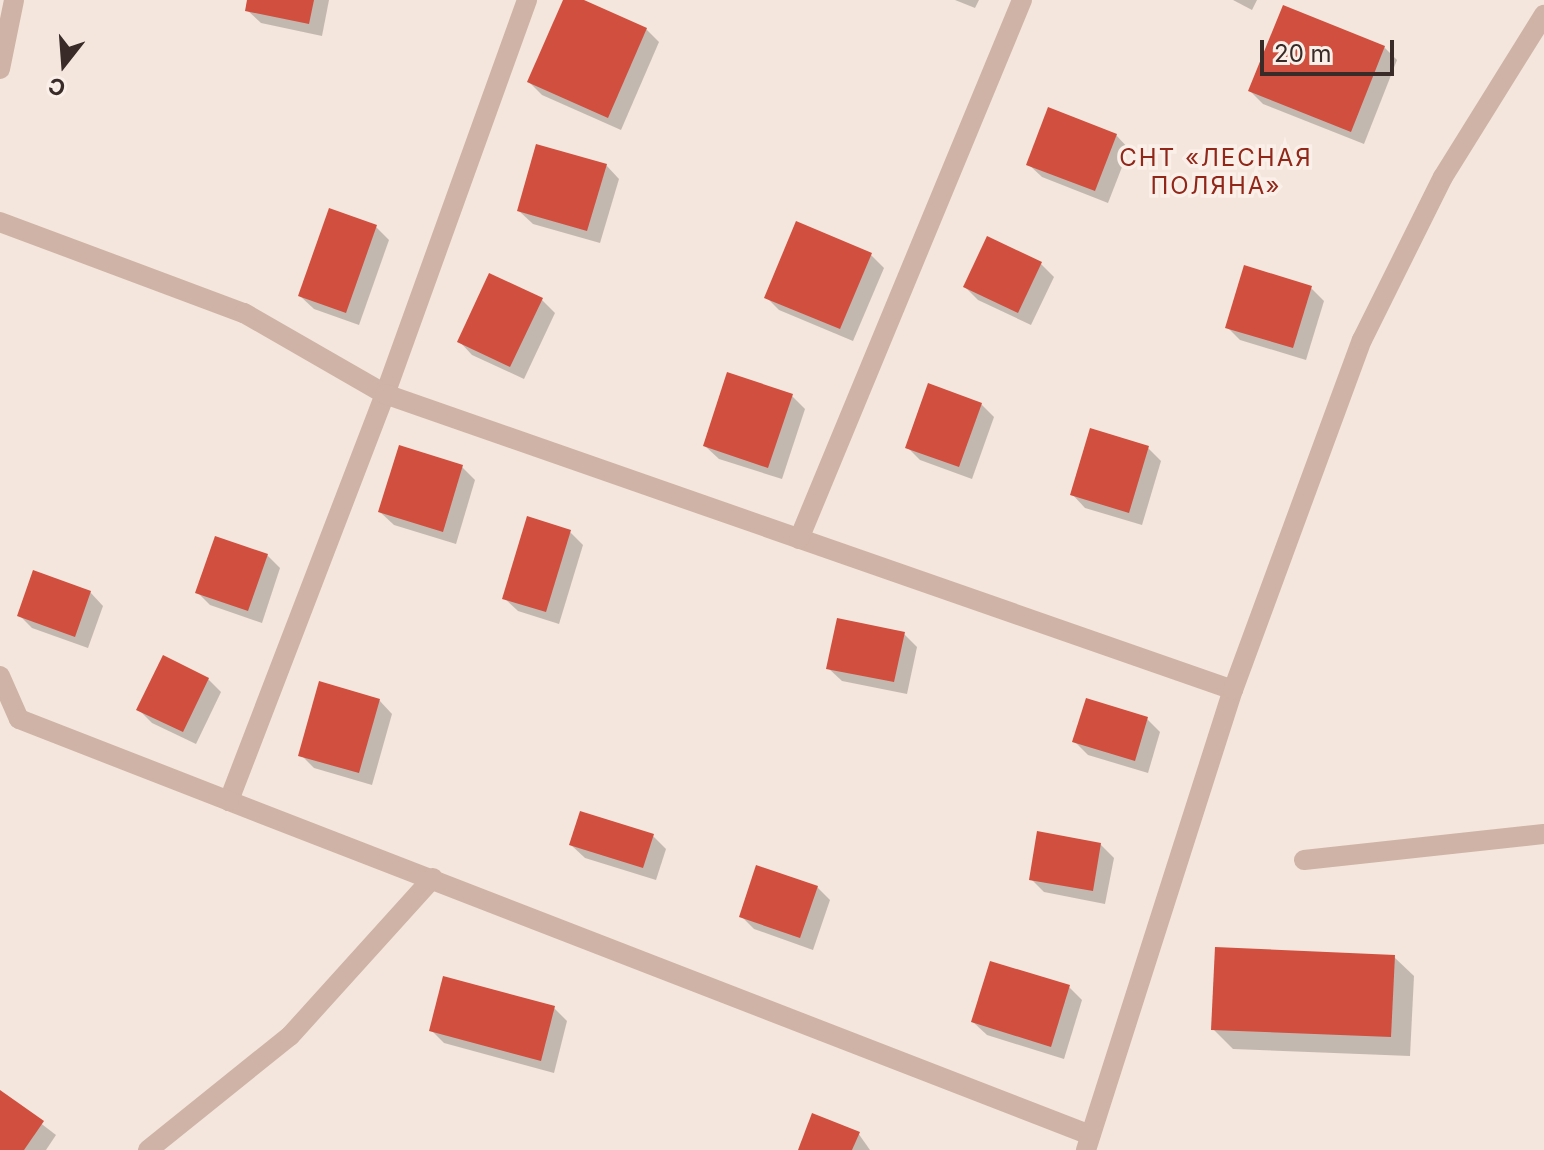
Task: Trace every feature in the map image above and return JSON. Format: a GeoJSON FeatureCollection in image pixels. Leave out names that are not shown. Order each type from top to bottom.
{"type":"FeatureCollection","features":[{"type":"Feature","properties":{"kind":"street"},"geometry":{"type":"LineString","coordinates":[[0,69],[14,0]]}},
{"type":"Feature","properties":{"kind":"street"},"geometry":{"type":"LineString","coordinates":[[229,801],[385,394],[527,0]]}},
{"type":"Feature","properties":{"kind":"street"},"geometry":{"type":"LineString","coordinates":[[799,539],[1022,0]]}},
{"type":"Feature","properties":{"kind":"street"},"geometry":{"type":"LineString","coordinates":[[0,676],[19,719],[433,878],[1088,1142],[1233,690],[1362,340],[1443,177],[1544,15]]}},
{"type":"Feature","properties":{"kind":"street"},"geometry":{"type":"LineString","coordinates":[[0,222],[244,313],[385,394],[1233,690]]}},
{"type":"Feature","properties":{"kind":"street"},"geometry":{"type":"LineString","coordinates":[[1304,860],[1544,834]]}},
{"type":"Feature","properties":{"kind":"street"},"geometry":{"type":"LineString","coordinates":[[148,1150],[290,1036],[433,878]]}},
{"type":"Feature","properties":{"kind":"building"},"geometry":{"type":"Polygon","coordinates":[[[247,0],[314,0],[309,24],[245,11],[247,0]]]}},
{"type":"Feature","properties":{"kind":"building"},"geometry":{"type":"Polygon","coordinates":[[[563,0],[584,0],[647,28],[608,118],[527,82],[563,0]]]}},
{"type":"Feature","properties":{"kind":"building"},"geometry":{"type":"Polygon","coordinates":[[[1283,5],[1385,46],[1351,132],[1248,91],[1283,5]]]}},
{"type":"Feature","properties":{"kind":"building"},"geometry":{"type":"Polygon","coordinates":[[[1048,107],[1117,134],[1095,191],[1026,165],[1048,107]]]}},
{"type":"Feature","properties":{"kind":"building"},"geometry":{"type":"Polygon","coordinates":[[[536,144],[607,164],[587,231],[517,211],[536,144]]]}},
{"type":"Feature","properties":{"kind":"building"},"geometry":{"type":"Polygon","coordinates":[[[329,208],[377,225],[346,313],[298,296],[329,208]]]}},
{"type":"Feature","properties":{"kind":"building"},"geometry":{"type":"Polygon","coordinates":[[[796,221],[872,253],[840,329],[764,298],[796,221]]]}},
{"type":"Feature","properties":{"kind":"building"},"geometry":{"type":"Polygon","coordinates":[[[987,236],[1042,262],[1018,313],[963,287],[987,236]]]}},
{"type":"Feature","properties":{"kind":"building"},"geometry":{"type":"Polygon","coordinates":[[[1244,265],[1312,286],[1293,348],[1225,328],[1244,265]]]}},
{"type":"Feature","properties":{"kind":"building"},"geometry":{"type":"Polygon","coordinates":[[[489,273],[543,298],[510,367],[457,342],[489,273]]]}},
{"type":"Feature","properties":{"kind":"building"},"geometry":{"type":"Polygon","coordinates":[[[727,372],[793,394],[768,468],[703,446],[727,372]]]}},
{"type":"Feature","properties":{"kind":"building"},"geometry":{"type":"Polygon","coordinates":[[[928,383],[982,403],[959,467],[905,448],[928,383]]]}},
{"type":"Feature","properties":{"kind":"building"},"geometry":{"type":"Polygon","coordinates":[[[1090,428],[1149,446],[1129,513],[1070,495],[1090,428]]]}},
{"type":"Feature","properties":{"kind":"building"},"geometry":{"type":"Polygon","coordinates":[[[399,445],[463,465],[443,532],[378,512],[399,445]]]}},
{"type":"Feature","properties":{"kind":"building"},"geometry":{"type":"Polygon","coordinates":[[[527,516],[571,530],[546,612],[502,599],[527,516]]]}},
{"type":"Feature","properties":{"kind":"building"},"geometry":{"type":"Polygon","coordinates":[[[215,536],[268,554],[248,611],[195,593],[215,536]]]}},
{"type":"Feature","properties":{"kind":"building"},"geometry":{"type":"Polygon","coordinates":[[[33,570],[91,591],[75,637],[17,616],[33,570]]]}},
{"type":"Feature","properties":{"kind":"building"},"geometry":{"type":"Polygon","coordinates":[[[837,618],[905,632],[894,682],[826,669],[837,618]]]}},
{"type":"Feature","properties":{"kind":"building"},"geometry":{"type":"Polygon","coordinates":[[[163,655],[209,678],[183,732],[136,710],[163,655]]]}},
{"type":"Feature","properties":{"kind":"building"},"geometry":{"type":"Polygon","coordinates":[[[319,681],[380,699],[359,773],[298,756],[319,681]]]}},
{"type":"Feature","properties":{"kind":"building"},"geometry":{"type":"Polygon","coordinates":[[[1086,698],[1148,717],[1135,761],[1072,742],[1086,698]]]}},
{"type":"Feature","properties":{"kind":"building"},"geometry":{"type":"Polygon","coordinates":[[[580,811],[654,834],[643,868],[569,845],[580,811]]]}},
{"type":"Feature","properties":{"kind":"building"},"geometry":{"type":"Polygon","coordinates":[[[1037,831],[1101,843],[1093,891],[1029,880],[1037,831]]]}},
{"type":"Feature","properties":{"kind":"building"},"geometry":{"type":"Polygon","coordinates":[[[756,865],[818,886],[800,938],[739,917],[756,865]]]}},
{"type":"Feature","properties":{"kind":"building"},"geometry":{"type":"Polygon","coordinates":[[[1215,947],[1395,955],[1391,1037],[1211,1030],[1215,947]]]}},
{"type":"Feature","properties":{"kind":"building"},"geometry":{"type":"Polygon","coordinates":[[[990,961],[1070,985],[1051,1047],[971,1022],[990,961]]]}},
{"type":"Feature","properties":{"kind":"building"},"geometry":{"type":"Polygon","coordinates":[[[443,976],[555,1006],[541,1061],[429,1031],[443,976]]]}},
{"type":"Feature","properties":{"kind":"building"},"geometry":{"type":"Polygon","coordinates":[[[0,1090],[44,1121],[24,1150],[0,1150],[0,1090]]]}},
{"type":"Feature","properties":{"kind":"building"},"geometry":{"type":"Polygon","coordinates":[[[812,1113],[860,1132],[852,1150],[798,1150],[812,1113]]]}},
{"type":"Feature","properties":{"kind":"district","name":"СНТ «ЛЕСНАЯ ПОЛЯНА»"},"geometry":{"type":"Point","coordinates":[1216,172]}}]}
